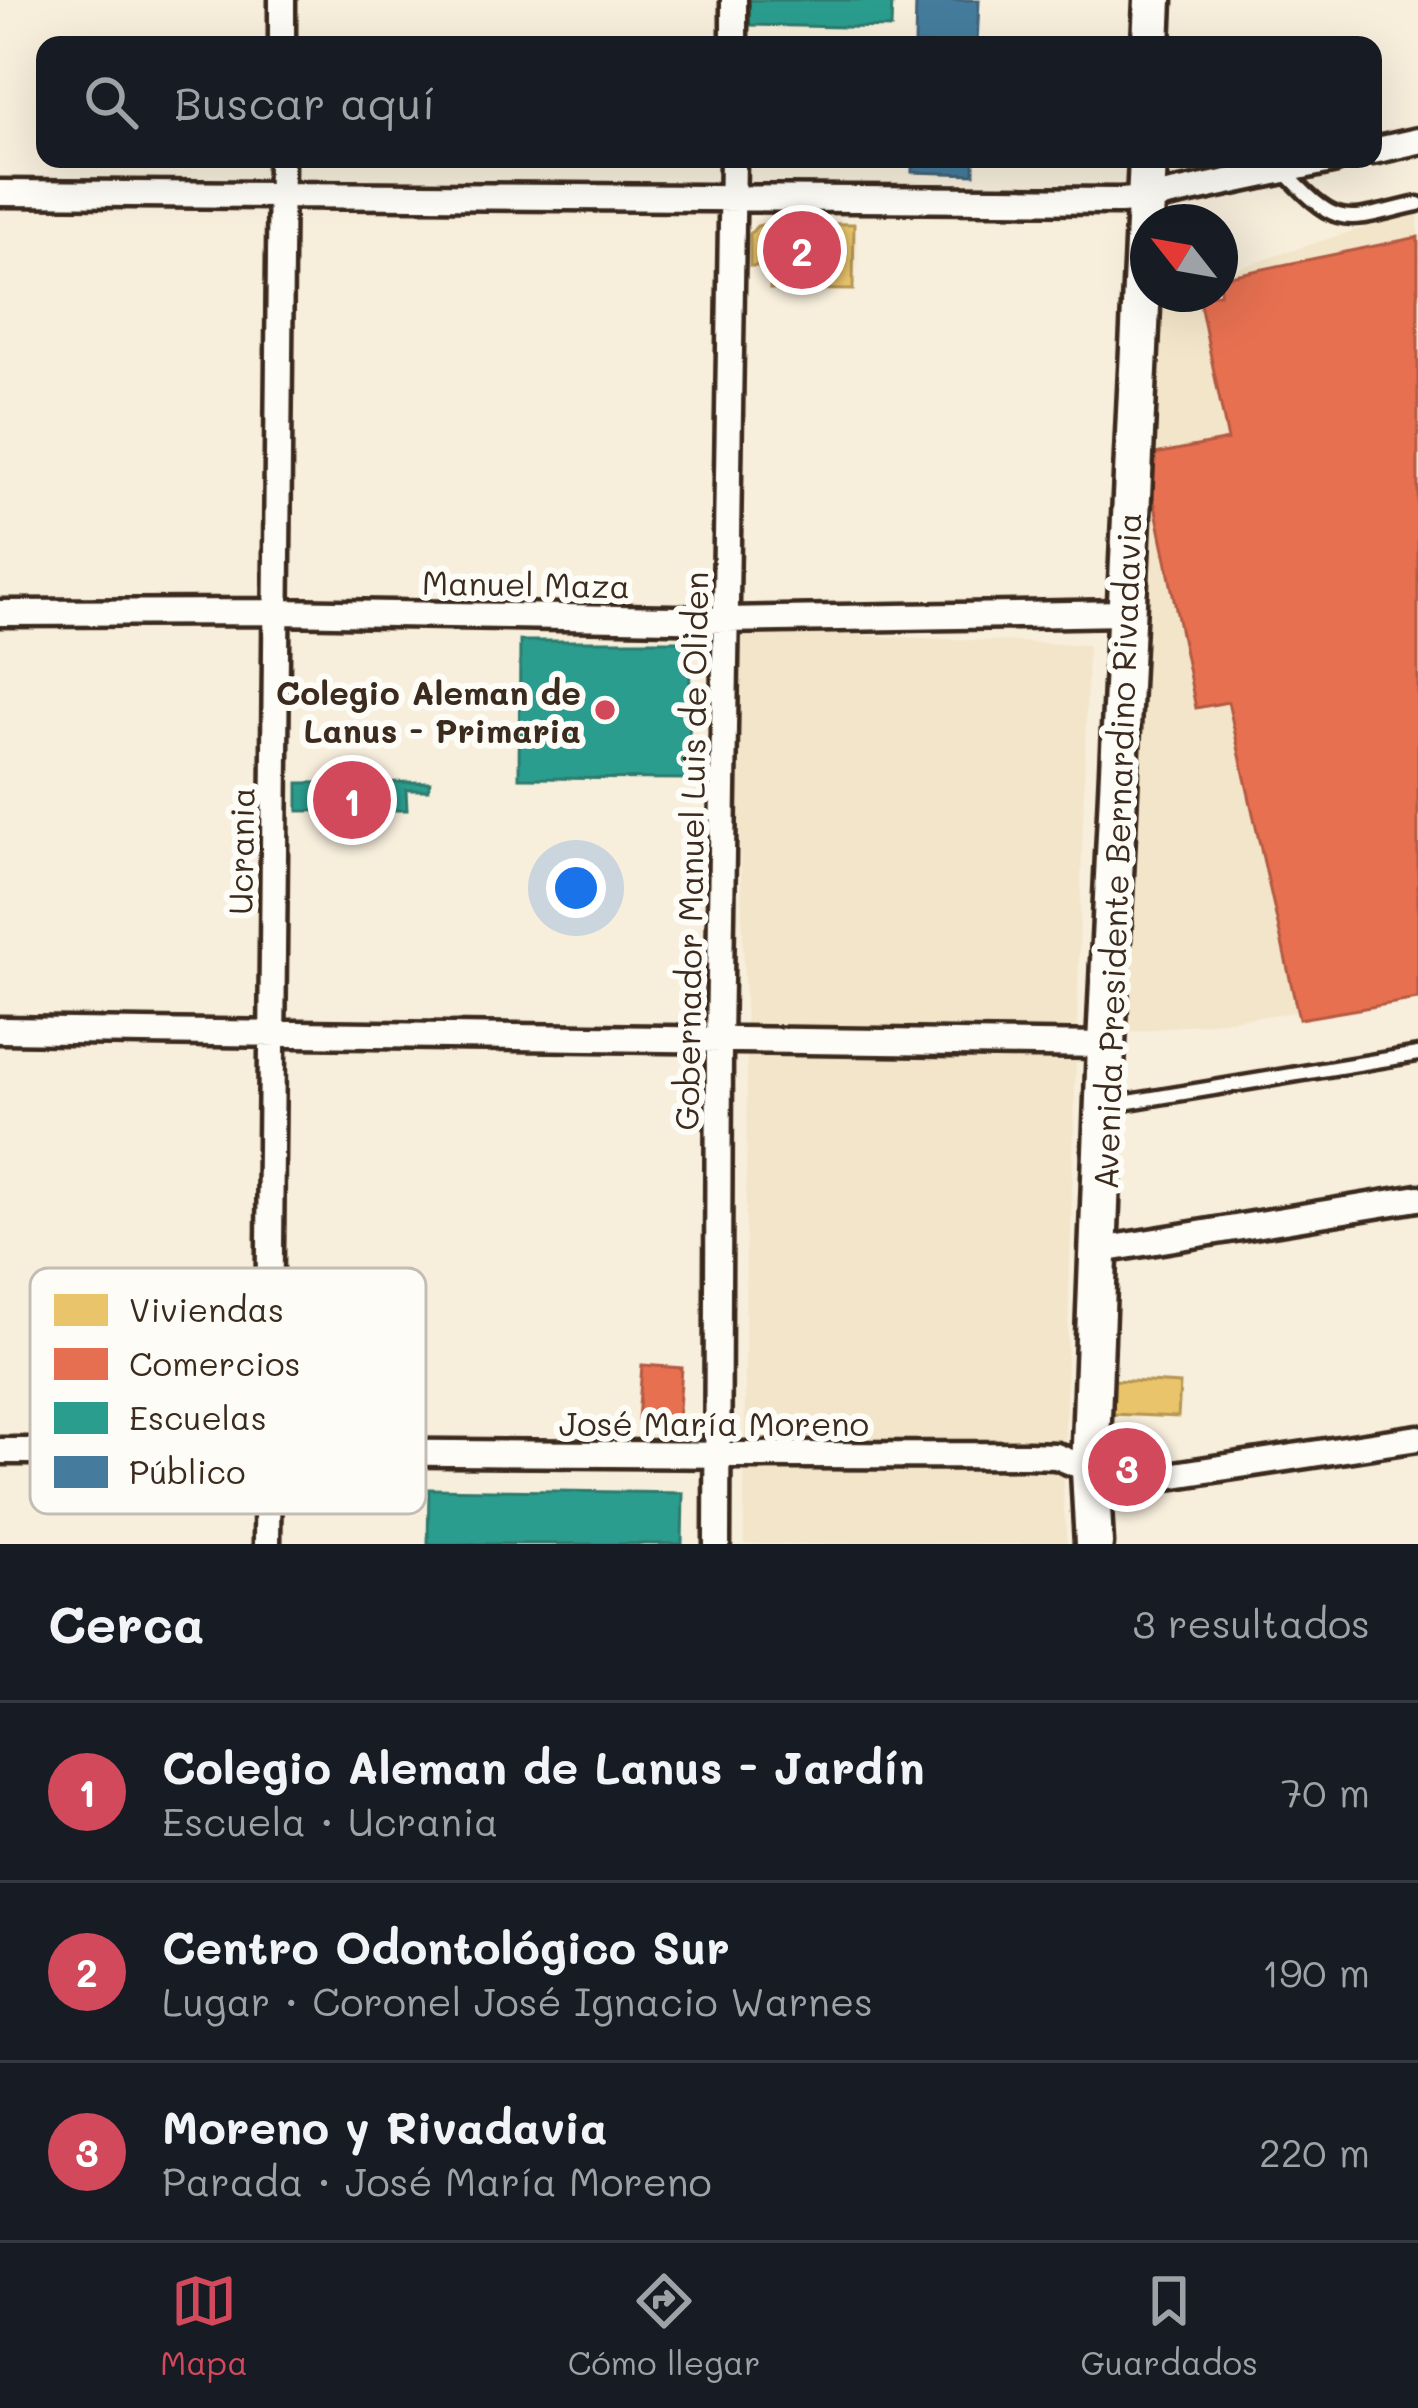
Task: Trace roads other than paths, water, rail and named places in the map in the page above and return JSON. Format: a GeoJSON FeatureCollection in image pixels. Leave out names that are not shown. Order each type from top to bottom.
{"type":"FeatureCollection","features":[{"type":"Feature","properties":{"kind":"street"},"geometry":{"type":"LineString","coordinates":[[282,0],[282,36]]}},
{"type":"Feature","properties":{"kind":"street"},"geometry":{"type":"LineString","coordinates":[[734,0],[734,36]]}},
{"type":"Feature","properties":{"kind":"street"},"geometry":{"type":"LineString","coordinates":[[1151,36],[1153,0]]}},
{"type":"Feature","properties":{"kind":"street"},"geometry":{"type":"LineString","coordinates":[[1382,149],[1418,141]]}},
{"type":"Feature","properties":{"kind":"street","name":"Ucrania"},"geometry":{"type":"LineString","coordinates":[[268,1268],[281,168]]}},
{"type":"Feature","properties":{"kind":"street","name":"Gobernador Manuel Luis de Oliden"},"geometry":{"type":"LineString","coordinates":[[717,1544],[718,1042],[733,168]]}},
{"type":"Feature","properties":{"kind":"street","name":"Avenida Presidente Bernardino Rivadavia"},"geometry":{"type":"LineString","coordinates":[[1094,1544],[1090,1471],[1106,1045],[1148,168]]}},
{"type":"Feature","properties":{"kind":"street"},"geometry":{"type":"LineString","coordinates":[[0,194],[1148,199],[1293,168]]}},
{"type":"Feature","properties":{"kind":"street","name":"Manuel Maza"},"geometry":{"type":"LineString","coordinates":[[0,613],[278,612],[727,620],[1124,613]]}},
{"type":"Feature","properties":{"kind":"street"},"geometry":{"type":"LineString","coordinates":[[0,1030],[1106,1045]]}},
{"type":"Feature","properties":{"kind":"street"},"geometry":{"type":"LineString","coordinates":[[1101,1250],[1418,1198]]}},
{"type":"Feature","properties":{"kind":"street","name":"José María Moreno"},"geometry":{"type":"LineString","coordinates":[[426,1452],[717,1457],[1028,1454],[1056,1456],[1122,1484],[1418,1438]]}},
{"type":"Feature","properties":{"kind":"street","name":"José María Moreno"},"geometry":{"type":"LineString","coordinates":[[0,1451],[30,1451]]}},
{"type":"Feature","properties":{"kind":"lane"},"geometry":{"type":"LineString","coordinates":[[1283,170],[1328,215],[1347,220],[1418,204]]}},
{"type":"Feature","properties":{"kind":"lane"},"geometry":{"type":"LineString","coordinates":[[1104,1106],[1418,1054]]}},
{"type":"Feature","properties":{"kind":"place","name":"Centro Odontológico Sur"},"geometry":{"type":"Point","coordinates":[802,250]}},
{"type":"Feature","properties":{"kind":"place","name":"Colegio Aleman de Lanus - Primaria"},"geometry":{"type":"Point","coordinates":[605,710]}},
{"type":"Feature","properties":{"kind":"place","name":"Colegio Aleman de Lanus - Jardín"},"geometry":{"type":"Point","coordinates":[352,800]}},
{"type":"Feature","properties":{"kind":"place","name":"Moreno y Rivadavia"},"geometry":{"type":"Point","coordinates":[1127,1467]}}]}
